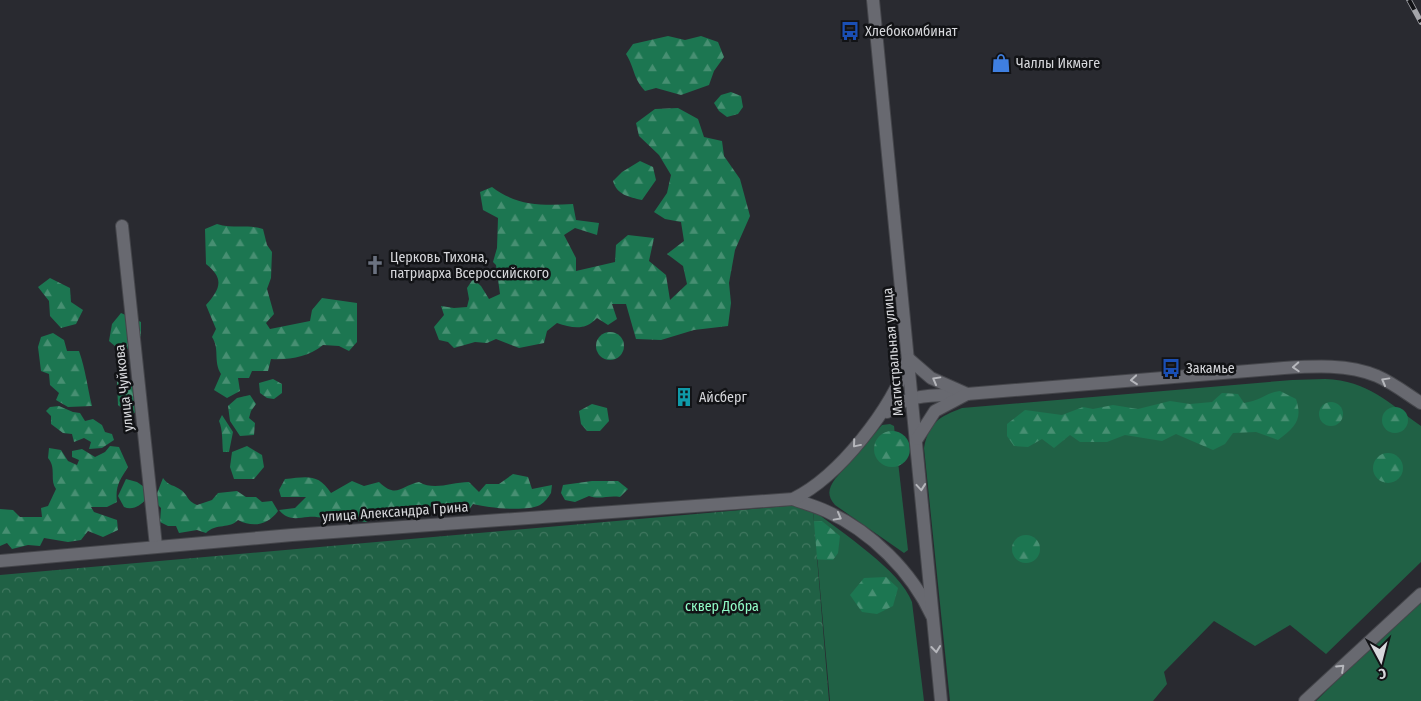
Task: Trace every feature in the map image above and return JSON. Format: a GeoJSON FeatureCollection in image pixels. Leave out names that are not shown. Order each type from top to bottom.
{"type":"FeatureCollection","features":[{"type":"Feature","properties":{"kind":"street","name":"Магистральная улица"},"geometry":{"type":"LineString","coordinates":[[874,0],[941,701]]}},
{"type":"Feature","properties":{"kind":"street","name":"улица Чуйкова"},"geometry":{"type":"LineString","coordinates":[[122,226],[156,546]]}},
{"type":"Feature","properties":{"kind":"street"},"geometry":{"type":"LineString","coordinates":[[793,499],[806,492],[834,470],[869,428],[892,397],[909,359],[931,378],[968,394]]}},
{"type":"Feature","properties":{"kind":"street"},"geometry":{"type":"LineString","coordinates":[[869,428],[897,404],[912,397],[1284,368],[1345,368],[1378,376],[1421,403]]}},
{"type":"Feature","properties":{"kind":"street"},"geometry":{"type":"LineString","coordinates":[[916,439],[935,411],[968,394]]}},
{"type":"Feature","properties":{"kind":"street"},"geometry":{"type":"LineString","coordinates":[[793,499],[826,510],[844,520],[878,546],[911,581],[924,600],[933,619]]}},
{"type":"Feature","properties":{"kind":"street","name":"улица Александра Грина"},"geometry":{"type":"LineString","coordinates":[[0,561],[156,546],[793,499]]}},
{"type":"Feature","properties":{"kind":"street"},"geometry":{"type":"LineString","coordinates":[[1306,701],[1421,594]]}},
{"type":"Feature","properties":{"kind":"green space"},"geometry":{"type":"Polygon","coordinates":[[[668,36],[685,40],[701,36],[718,42],[724,57],[714,71],[709,85],[681,95],[656,88],[645,91],[638,82],[626,54],[633,44],[668,36]]]}},
{"type":"Feature","properties":{"kind":"green space"},"geometry":{"type":"Polygon","coordinates":[[[731,92],[741,96],[743,107],[738,114],[727,117],[719,111],[714,103],[721,95],[731,92]]]}},
{"type":"Feature","properties":{"kind":"green space"},"geometry":{"type":"Polygon","coordinates":[[[678,108],[698,119],[704,137],[722,141],[724,156],[740,179],[750,216],[735,250],[729,283],[731,303],[728,326],[694,330],[661,340],[636,339],[626,304],[612,304],[617,319],[608,325],[597,318],[583,327],[557,323],[547,331],[544,343],[519,348],[496,339],[487,343],[475,342],[454,348],[448,342],[439,340],[434,327],[444,315],[441,306],[467,307],[469,299],[467,288],[473,279],[481,286],[489,299],[500,294],[496,265],[493,262],[497,248],[498,218],[483,210],[480,192],[492,187],[511,198],[521,201],[541,205],[573,204],[576,220],[599,223],[597,235],[575,228],[564,235],[576,258],[576,271],[615,262],[616,245],[628,235],[654,238],[649,261],[666,275],[670,300],[687,284],[683,266],[667,254],[684,241],[681,222],[665,219],[654,212],[667,193],[671,175],[659,155],[639,136],[636,123],[655,109],[678,108]]]}},
{"type":"Feature","properties":{"kind":"green space"},"geometry":{"type":"Polygon","coordinates":[[[640,161],[653,167],[656,180],[642,200],[621,192],[613,181],[622,172],[640,161]]]}},
{"type":"Feature","properties":{"kind":"green space"},"geometry":{"type":"Polygon","coordinates":[[[217,224],[263,229],[267,245],[272,252],[271,278],[267,289],[274,314],[266,323],[270,329],[310,321],[312,310],[322,298],[357,303],[357,342],[349,351],[339,346],[323,345],[298,357],[271,359],[268,371],[252,371],[249,378],[238,378],[240,391],[227,398],[214,390],[221,374],[217,364],[216,346],[212,337],[216,329],[206,305],[215,294],[218,279],[212,269],[206,264],[205,229],[217,224]]]}},
{"type":"Feature","properties":{"kind":"green space"},"geometry":{"type":"Polygon","coordinates":[[[50,278],[70,288],[71,302],[83,310],[76,324],[61,328],[50,316],[49,301],[38,287],[50,278]]]}},
{"type":"Feature","properties":{"kind":"green space"},"geometry":{"type":"Polygon","coordinates":[[[121,313],[141,322],[141,336],[123,353],[109,341],[112,324],[121,313]]]}},
{"type":"Feature","properties":{"kind":"green space"},"geometry":{"type":"Polygon","coordinates":[[[610,332],[620,336],[624,346],[620,356],[610,360],[600,356],[596,346],[600,336],[610,332]]]}},
{"type":"Feature","properties":{"kind":"green space"},"geometry":{"type":"Polygon","coordinates":[[[53,333],[64,340],[67,351],[79,351],[92,406],[68,407],[56,400],[59,393],[50,385],[49,374],[41,371],[38,347],[41,337],[53,333]]]}},
{"type":"Feature","properties":{"kind":"green space"},"geometry":{"type":"Polygon","coordinates":[[[128,379],[133,382],[137,411],[131,415],[118,405],[117,382],[128,379]]]}},
{"type":"Feature","properties":{"kind":"green space"},"geometry":{"type":"Polygon","coordinates":[[[273,379],[282,384],[282,393],[274,399],[267,398],[260,393],[259,383],[273,379]]]}},
{"type":"Feature","properties":{"kind":"green space"},"geometry":{"type":"Polygon","coordinates":[[[1325,379],[1366,388],[1421,426],[1421,562],[1326,654],[1290,625],[1255,646],[1214,621],[1164,672],[1167,684],[1153,701],[950,701],[924,448],[929,432],[936,422],[947,414],[962,408],[1292,380],[1325,379]]]}},
{"type":"Feature","properties":{"kind":"green space"},"geometry":{"type":"Polygon","coordinates":[[[1280,391],[1296,399],[1299,412],[1293,427],[1278,440],[1256,432],[1233,433],[1225,444],[1213,450],[1176,434],[1162,441],[1125,435],[1107,442],[1080,442],[1070,435],[1054,448],[1042,439],[1028,447],[1014,446],[1007,436],[1007,424],[1025,410],[1062,415],[1083,407],[1093,409],[1113,405],[1138,409],[1170,401],[1190,404],[1212,402],[1222,393],[1238,394],[1244,403],[1255,401],[1270,393],[1280,391]]]}},
{"type":"Feature","properties":{"kind":"green space"},"geometry":{"type":"Polygon","coordinates":[[[250,395],[256,404],[249,418],[255,423],[254,435],[240,436],[230,421],[228,406],[237,398],[250,395]]]}},
{"type":"Feature","properties":{"kind":"green space"},"geometry":{"type":"Polygon","coordinates":[[[1331,402],[1340,405],[1343,414],[1340,423],[1331,426],[1322,423],[1319,414],[1322,405],[1331,402]]]}},
{"type":"Feature","properties":{"kind":"green space"},"geometry":{"type":"Polygon","coordinates":[[[592,404],[607,408],[609,421],[600,431],[587,431],[581,424],[579,411],[592,404]]]}},
{"type":"Feature","properties":{"kind":"green space"},"geometry":{"type":"Polygon","coordinates":[[[59,406],[80,413],[85,421],[93,419],[102,425],[105,432],[112,434],[114,440],[102,448],[89,449],[91,442],[84,438],[74,442],[72,434],[63,433],[51,424],[51,416],[46,411],[50,407],[59,406]]]}},
{"type":"Feature","properties":{"kind":"green space"},"geometry":{"type":"Polygon","coordinates":[[[1395,407],[1404,411],[1408,420],[1404,429],[1395,433],[1386,429],[1382,420],[1386,411],[1395,407]]]}},
{"type":"Feature","properties":{"kind":"green space"},"geometry":{"type":"Polygon","coordinates":[[[222,415],[233,432],[229,452],[223,452],[222,432],[219,421],[222,415]]]}},
{"type":"Feature","properties":{"kind":"green space"},"geometry":{"type":"Polygon","coordinates":[[[890,424],[894,426],[908,550],[904,553],[835,505],[830,495],[830,489],[835,479],[882,425],[890,424]]]}},
{"type":"Feature","properties":{"kind":"green space"},"geometry":{"type":"Polygon","coordinates":[[[892,431],[899,432],[905,436],[909,442],[909,456],[905,462],[899,466],[892,467],[885,466],[879,462],[875,456],[874,449],[875,442],[879,436],[885,432],[892,431]]]}},
{"type":"Feature","properties":{"kind":"green space"},"geometry":{"type":"Polygon","coordinates":[[[110,446],[119,447],[128,467],[117,487],[117,502],[107,507],[91,507],[94,512],[117,520],[118,530],[103,537],[88,531],[81,540],[68,542],[44,538],[40,546],[28,545],[12,549],[7,543],[0,546],[0,509],[13,510],[20,517],[42,517],[41,508],[48,506],[56,489],[51,462],[48,458],[49,448],[61,450],[68,461],[77,465],[79,460],[72,457],[72,451],[82,449],[95,457],[105,452],[110,446]]]}},
{"type":"Feature","properties":{"kind":"green space"},"geometry":{"type":"Polygon","coordinates":[[[247,446],[262,455],[264,467],[254,479],[234,479],[230,467],[232,452],[247,446]]]}},
{"type":"Feature","properties":{"kind":"green space"},"geometry":{"type":"Polygon","coordinates":[[[1388,453],[1399,457],[1403,468],[1399,479],[1388,483],[1377,479],[1373,468],[1377,457],[1388,453]]]}},
{"type":"Feature","properties":{"kind":"green space"},"geometry":{"type":"Polygon","coordinates":[[[513,474],[528,477],[532,489],[552,485],[551,493],[543,503],[534,507],[507,509],[473,504],[468,511],[457,504],[450,508],[436,501],[430,507],[422,506],[416,512],[405,511],[390,519],[377,510],[366,522],[345,519],[335,514],[324,518],[293,518],[282,514],[279,510],[295,508],[306,497],[281,497],[279,490],[285,479],[306,477],[317,479],[331,493],[352,481],[364,486],[379,482],[390,490],[395,491],[419,482],[425,485],[437,486],[469,482],[479,492],[486,484],[499,484],[513,474]]]}},
{"type":"Feature","properties":{"kind":"green space"},"geometry":{"type":"Polygon","coordinates":[[[163,478],[167,483],[181,490],[197,505],[212,500],[218,493],[237,491],[246,497],[256,497],[262,502],[272,501],[278,511],[270,519],[260,524],[249,524],[238,520],[235,523],[214,528],[206,533],[197,530],[179,533],[176,526],[168,526],[160,522],[161,508],[154,501],[163,478]]]}},
{"type":"Feature","properties":{"kind":"green space"},"geometry":{"type":"Polygon","coordinates":[[[126,479],[137,482],[147,489],[147,498],[134,508],[124,507],[118,496],[126,479]]]}},
{"type":"Feature","properties":{"kind":"green space"},"geometry":{"type":"Polygon","coordinates":[[[592,481],[618,481],[628,489],[620,497],[597,498],[589,496],[575,502],[565,500],[561,493],[563,485],[592,481]]]}},
{"type":"Feature","properties":{"kind":"green space","name":"сквер Добра"},"geometry":{"type":"Polygon","coordinates":[[[799,505],[813,510],[829,701],[0,701],[0,575],[799,505]]]}},
{"type":"Feature","properties":{"kind":"green space"},"geometry":{"type":"Polygon","coordinates":[[[813,510],[869,553],[896,577],[912,602],[924,701],[830,701],[813,510]]]}},
{"type":"Feature","properties":{"kind":"green space"},"geometry":{"type":"Polygon","coordinates":[[[822,521],[840,536],[838,553],[833,560],[804,559],[803,522],[822,521]]]}},
{"type":"Feature","properties":{"kind":"green space"},"geometry":{"type":"Polygon","coordinates":[[[1026,535],[1036,539],[1040,549],[1036,559],[1026,563],[1016,559],[1012,549],[1016,539],[1026,535]]]}},
{"type":"Feature","properties":{"kind":"green space"},"geometry":{"type":"Polygon","coordinates":[[[886,577],[898,588],[893,606],[877,614],[862,612],[850,595],[864,578],[886,577]]]}},
{"type":"Feature","properties":{"kind":"green space"},"geometry":{"type":"Polygon","coordinates":[[[1421,598],[1421,701],[1316,701],[1421,598]]]}},
{"type":"Feature","properties":{"kind":"railway"},"geometry":{"type":"LineString","coordinates":[[1409,0],[1421,22]]}},
{"type":"Feature","properties":{"kind":"place","name":"Хлебокомбинат"},"geometry":{"type":"Point","coordinates":[850,31]}},
{"type":"Feature","properties":{"kind":"place","name":"Чаллы Икмәге"},"geometry":{"type":"Point","coordinates":[1001,63]}},
{"type":"Feature","properties":{"kind":"place","name":"Церковь Тихона, патриарха Всероссийского"},"geometry":{"type":"Point","coordinates":[375,265]}},
{"type":"Feature","properties":{"kind":"place","name":"Закамье"},"geometry":{"type":"Point","coordinates":[1171,368]}},
{"type":"Feature","properties":{"kind":"place","name":"Айсберг"},"geometry":{"type":"Point","coordinates":[684,397]}}]}
